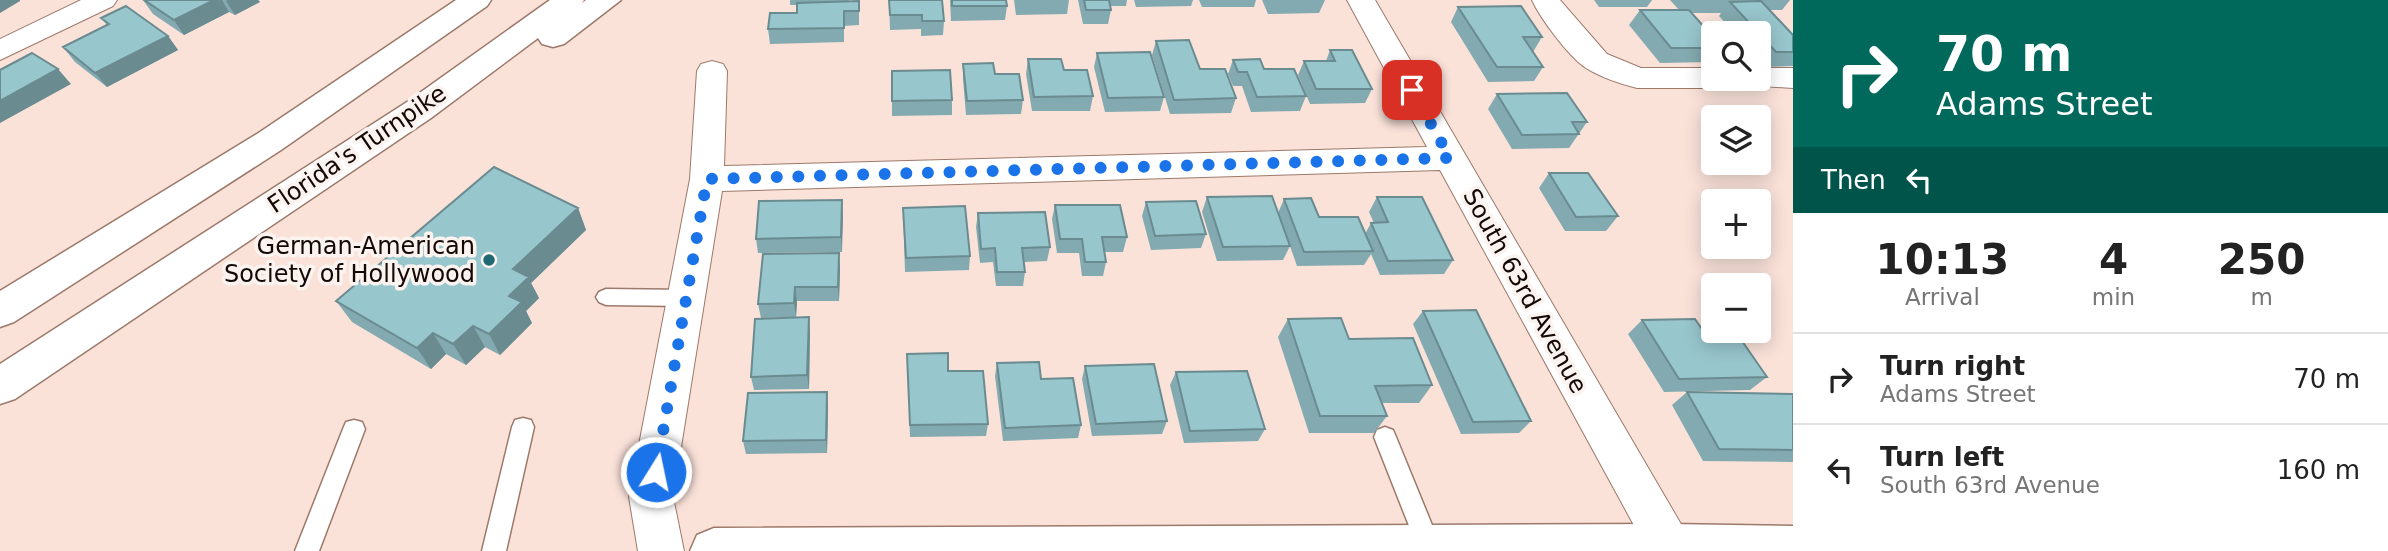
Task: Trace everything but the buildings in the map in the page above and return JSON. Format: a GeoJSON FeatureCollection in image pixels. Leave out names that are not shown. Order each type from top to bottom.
{"type":"FeatureCollection","features":[{"type":"Feature","properties":{"kind":"main road"},"geometry":{"type":"LineString","coordinates":[[0,311],[270,142],[476,0]]}},
{"type":"Feature","properties":{"kind":"main road","name":"Florida's Turnpike"},"geometry":{"type":"LineString","coordinates":[[0,386],[419,110],[569,0]]}},
{"type":"Feature","properties":{"kind":"main road"},"geometry":{"type":"LineString","coordinates":[[419,110],[535,50],[606,0]]}},
{"type":"Feature","properties":{"kind":"main road"},"geometry":{"type":"LineString","coordinates":[[714,551],[1669,546],[1793,548]]}},
{"type":"Feature","properties":{"kind":"street"},"geometry":{"type":"LineString","coordinates":[[0,51],[103,0]]}},
{"type":"Feature","properties":{"kind":"street","name":"South 63rd Avenue"},"geometry":{"type":"LineString","coordinates":[[1361,0],[1669,546]]}},
{"type":"Feature","properties":{"kind":"street"},"geometry":{"type":"LineString","coordinates":[[1546,0],[1551,11],[1596,61],[1637,78],[1701,78]]}},
{"type":"Feature","properties":{"kind":"street"},"geometry":{"type":"LineString","coordinates":[[661,551],[651,498],[707,179],[712,71]]}},
{"type":"Feature","properties":{"kind":"street"},"geometry":{"type":"LineString","coordinates":[[1771,78],[1793,78]]}},
{"type":"Feature","properties":{"kind":"street"},"geometry":{"type":"LineString","coordinates":[[707,179],[1450,158]]}},
{"type":"Feature","properties":{"kind":"lane"},"geometry":{"type":"LineString","coordinates":[[606,297],[687,298]]}},
{"type":"Feature","properties":{"kind":"lane"},"geometry":{"type":"LineString","coordinates":[[494,551],[523,427]]}},
{"type":"Feature","properties":{"kind":"lane"},"geometry":{"type":"LineString","coordinates":[[307,551],[354,429]]}},
{"type":"Feature","properties":{"kind":"lane"},"geometry":{"type":"LineString","coordinates":[[1385,437],[1429,547]]}},
{"type":"Feature","properties":{"kind":"place","name":"German-American Society of Hollywood"},"geometry":{"type":"Point","coordinates":[489,260]}},
{"type":"Feature","properties":{"kind":"route"},"geometry":{"type":"LineString","coordinates":[[656,472],[707,179],[1450,158],[1412,90]]}}]}
